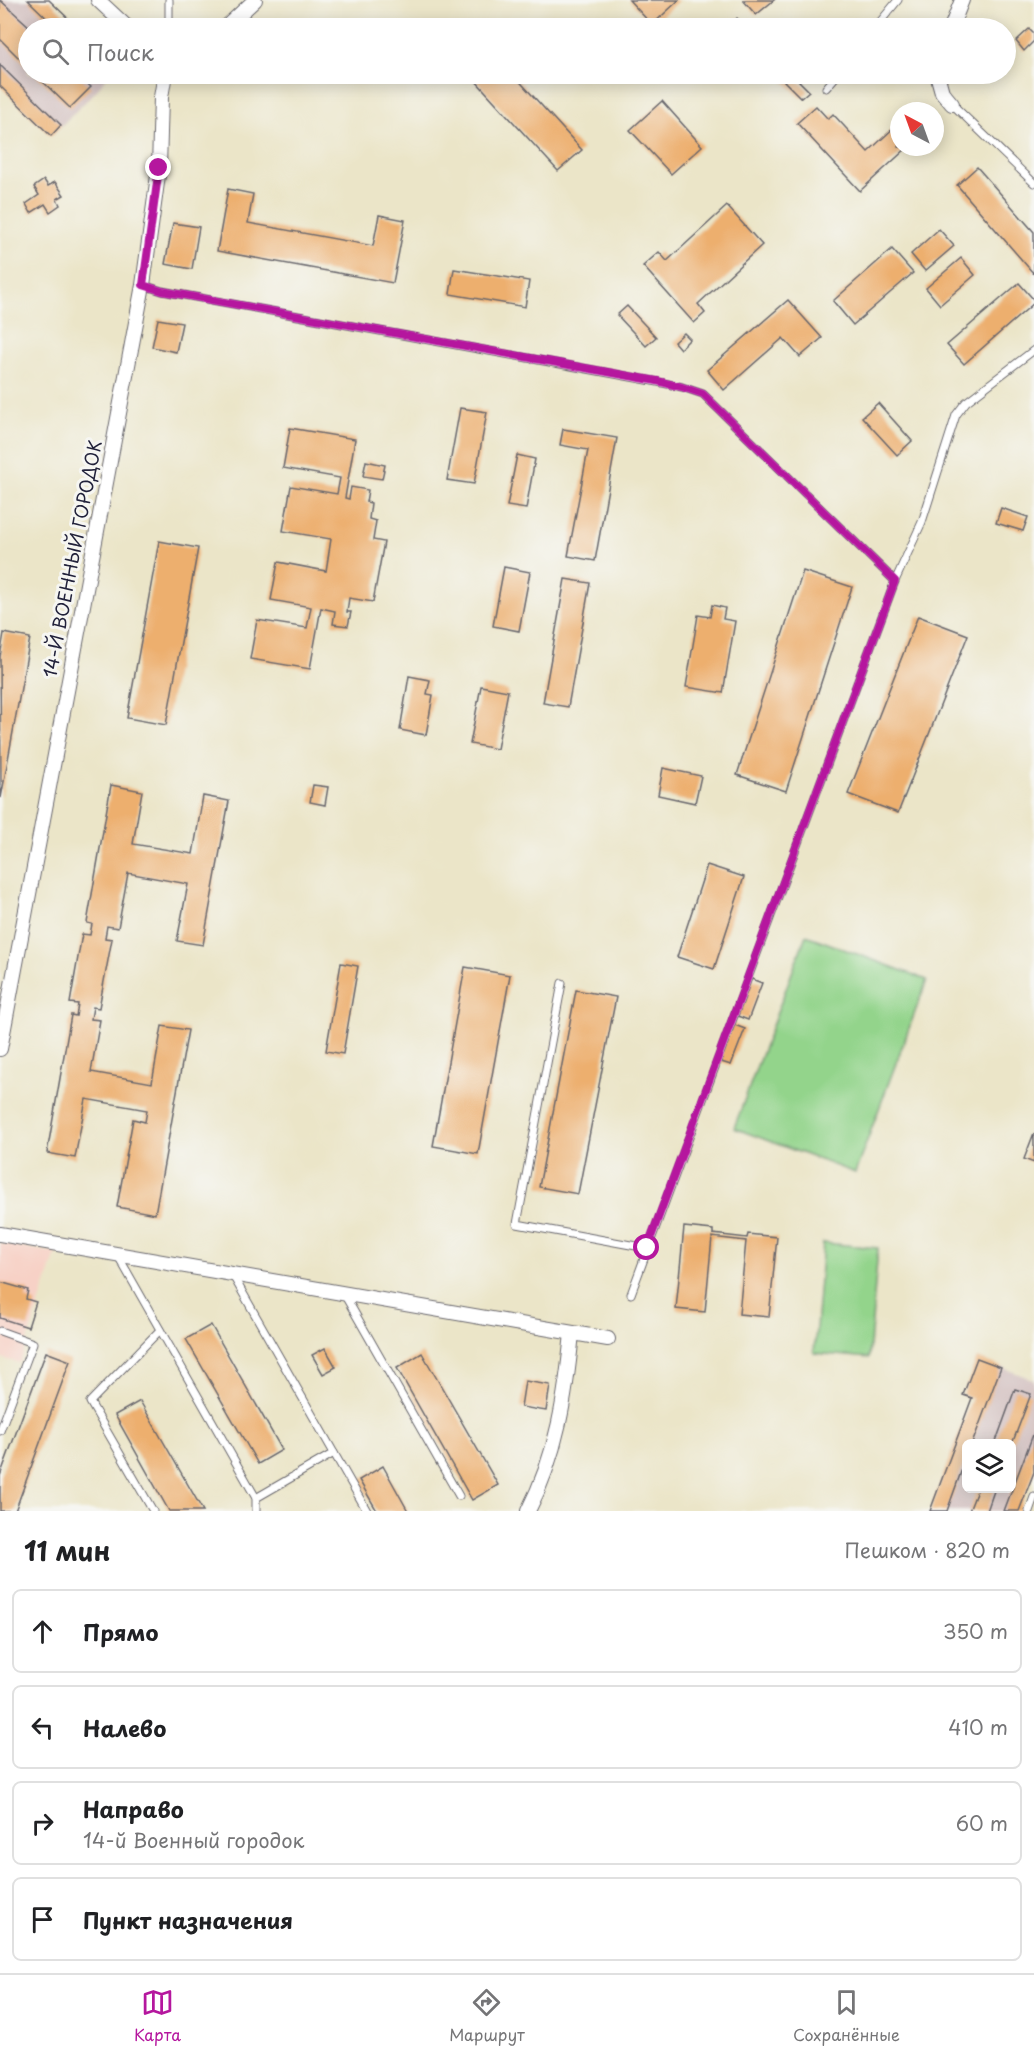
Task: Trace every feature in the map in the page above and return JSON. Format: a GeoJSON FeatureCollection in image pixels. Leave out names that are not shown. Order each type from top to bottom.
{"type":"FeatureCollection","features":[{"type":"Feature","properties":{"kind":"street"},"geometry":{"type":"LineString","coordinates":[[98,0],[117,18]]}},
{"type":"Feature","properties":{"kind":"street"},"geometry":{"type":"LineString","coordinates":[[236,18],[255,0]]}},
{"type":"Feature","properties":{"kind":"street"},"geometry":{"type":"LineString","coordinates":[[955,18],[962,0]]}},
{"type":"Feature","properties":{"kind":"street","name":"14-Й ВОЕННЫЙ ГОРОДОК"},"geometry":{"type":"LineString","coordinates":[[0,1049],[143,285],[159,168],[163,84]]}},
{"type":"Feature","properties":{"kind":"street"},"geometry":{"type":"LineString","coordinates":[[939,84],[942,92],[952,104]]}},
{"type":"Feature","properties":{"kind":"street"},"geometry":{"type":"LineString","coordinates":[[0,1234],[608,1339]]}},
{"type":"Feature","properties":{"kind":"street"},"geometry":{"type":"LineString","coordinates":[[528,1511],[556,1442],[566,1388],[572,1333]]}},
{"type":"Feature","properties":{"kind":"street"},"geometry":{"type":"LineString","coordinates":[[537,1493],[541,1511]]}},
{"type":"Feature","properties":{"kind":"lane"},"geometry":{"type":"LineString","coordinates":[[169,0],[169,18]]}},
{"type":"Feature","properties":{"kind":"lane"},"geometry":{"type":"LineString","coordinates":[[883,18],[898,0]]}},
{"type":"Feature","properties":{"kind":"lane"},"geometry":{"type":"LineString","coordinates":[[826,88],[829,84]]}},
{"type":"Feature","properties":{"kind":"lane"},"geometry":{"type":"LineString","coordinates":[[952,104],[1034,183]]}},
{"type":"Feature","properties":{"kind":"lane"},"geometry":{"type":"LineString","coordinates":[[143,285],[162,291],[657,381],[703,394],[895,581]]}},
{"type":"Feature","properties":{"kind":"lane"},"geometry":{"type":"LineString","coordinates":[[630,1294],[895,581],[922,522],[956,415],[966,402],[1034,350]]}},
{"type":"Feature","properties":{"kind":"lane"},"geometry":{"type":"LineString","coordinates":[[562,983],[517,1224],[647,1248]]}},
{"type":"Feature","properties":{"kind":"lane"},"geometry":{"type":"LineString","coordinates":[[117,1254],[256,1498],[256,1511]]}},
{"type":"Feature","properties":{"kind":"lane"},"geometry":{"type":"LineString","coordinates":[[232,1274],[367,1511]]}},
{"type":"Feature","properties":{"kind":"lane"},"geometry":{"type":"LineString","coordinates":[[344,1294],[459,1496]]}},
{"type":"Feature","properties":{"kind":"lane"},"geometry":{"type":"LineString","coordinates":[[153,1511],[90,1402],[160,1330]]}},
{"type":"Feature","properties":{"kind":"lane"},"geometry":{"type":"LineString","coordinates":[[0,1331],[33,1343],[0,1431]]}},
{"type":"Feature","properties":{"kind":"lane"},"geometry":{"type":"LineString","coordinates":[[256,1498],[334,1453]]}},
{"type":"Feature","properties":{"kind":"lane"},"geometry":{"type":"LineString","coordinates":[[1029,1511],[1034,1497]]}},
{"type":"Feature","properties":{"kind":"shaded area"},"geometry":{"type":"Polygon","coordinates":[[[0,0],[49,0],[68,18],[18,18],[18,84],[101,84],[51,136],[0,86],[0,0]]]}},
{"type":"Feature","properties":{"kind":"shaded area"},"geometry":{"type":"Polygon","coordinates":[[[0,1243],[56,1253],[20,1363],[0,1358],[0,1243]]]}},
{"type":"Feature","properties":{"kind":"shaded area"},"geometry":{"type":"Polygon","coordinates":[[[977,1358],[1034,1380],[1034,1472],[1019,1511],[930,1511],[972,1398],[963,1395],[977,1358]]]}},
{"type":"Feature","properties":{"kind":"green space"},"geometry":{"type":"Polygon","coordinates":[[[806,935],[927,980],[855,1173],[734,1128],[806,935]]]}},
{"type":"Feature","properties":{"kind":"green space"},"geometry":{"type":"Polygon","coordinates":[[[823,1243],[878,1248],[869,1358],[814,1353],[823,1243]]]}},
{"type":"Feature","properties":{"kind":"building"},"geometry":{"type":"Polygon","coordinates":[[[0,0],[20,18],[18,18],[18,57],[0,39],[0,0]]]}},
{"type":"Feature","properties":{"kind":"building"},"geometry":{"type":"Polygon","coordinates":[[[28,0],[49,0],[68,18],[47,18],[28,0]]]}},
{"type":"Feature","properties":{"kind":"building"},"geometry":{"type":"Polygon","coordinates":[[[629,0],[679,0],[660,18],[646,18],[629,0]]]}},
{"type":"Feature","properties":{"kind":"building"},"geometry":{"type":"Polygon","coordinates":[[[743,0],[774,0],[756,15],[743,0]]]}},
{"type":"Feature","properties":{"kind":"building"},"geometry":{"type":"Polygon","coordinates":[[[1029,29],[1034,34],[1034,41],[1024,51],[1016,41],[1029,29]]]}},
{"type":"Feature","properties":{"kind":"building"},"geometry":{"type":"Polygon","coordinates":[[[0,65],[61,125],[51,136],[0,86],[0,65]]]}},
{"type":"Feature","properties":{"kind":"building"},"geometry":{"type":"Polygon","coordinates":[[[45,84],[88,84],[91,87],[70,108],[45,84]]]}},
{"type":"Feature","properties":{"kind":"building"},"geometry":{"type":"Polygon","coordinates":[[[479,84],[522,84],[582,150],[558,171],[479,84]]]}},
{"type":"Feature","properties":{"kind":"building"},"geometry":{"type":"Polygon","coordinates":[[[787,84],[802,84],[809,91],[801,98],[787,84]]]}},
{"type":"Feature","properties":{"kind":"building"},"geometry":{"type":"Polygon","coordinates":[[[662,101],[702,146],[671,174],[630,130],[662,101]]]}},
{"type":"Feature","properties":{"kind":"building"},"geometry":{"type":"Polygon","coordinates":[[[816,106],[828,119],[833,114],[868,152],[890,131],[890,156],[898,156],[860,191],[797,123],[816,106]]]}},
{"type":"Feature","properties":{"kind":"building"},"geometry":{"type":"Polygon","coordinates":[[[977,167],[1034,232],[1034,274],[957,185],[977,167]]]}},
{"type":"Feature","properties":{"kind":"building"},"geometry":{"type":"Polygon","coordinates":[[[44,180],[48,186],[55,182],[64,195],[57,199],[60,205],[50,212],[45,204],[31,213],[26,204],[39,195],[34,187],[44,180]]]}},
{"type":"Feature","properties":{"kind":"building"},"geometry":{"type":"Polygon","coordinates":[[[228,189],[253,194],[248,223],[373,246],[379,215],[405,220],[393,283],[217,251],[228,189]]]}},
{"type":"Feature","properties":{"kind":"building"},"geometry":{"type":"Polygon","coordinates":[[[727,206],[762,245],[698,304],[705,313],[694,323],[643,266],[659,252],[667,261],[727,206]]]}},
{"type":"Feature","properties":{"kind":"building"},"geometry":{"type":"Polygon","coordinates":[[[173,223],[199,227],[192,269],[165,264],[173,223]]]}},
{"type":"Feature","properties":{"kind":"building"},"geometry":{"type":"Polygon","coordinates":[[[939,229],[954,246],[925,271],[911,254],[939,229]]]}},
{"type":"Feature","properties":{"kind":"building"},"geometry":{"type":"Polygon","coordinates":[[[892,249],[913,273],[853,325],[833,301],[892,249]]]}},
{"type":"Feature","properties":{"kind":"building"},"geometry":{"type":"Polygon","coordinates":[[[961,258],[975,275],[940,305],[926,288],[961,258]]]}},
{"type":"Feature","properties":{"kind":"building"},"geometry":{"type":"Polygon","coordinates":[[[454,269],[529,281],[525,307],[450,294],[454,269]]]}},
{"type":"Feature","properties":{"kind":"building"},"geometry":{"type":"Polygon","coordinates":[[[1019,283],[1034,303],[964,364],[947,345],[1019,283]]]}},
{"type":"Feature","properties":{"kind":"building"},"geometry":{"type":"Polygon","coordinates":[[[788,300],[822,338],[800,357],[783,338],[724,390],[707,370],[788,300]]]}},
{"type":"Feature","properties":{"kind":"building"},"geometry":{"type":"Polygon","coordinates":[[[627,306],[656,337],[646,346],[617,315],[627,306]]]}},
{"type":"Feature","properties":{"kind":"building"},"geometry":{"type":"Polygon","coordinates":[[[158,319],[182,323],[176,352],[152,347],[158,319]]]}},
{"type":"Feature","properties":{"kind":"building"},"geometry":{"type":"Polygon","coordinates":[[[684,333],[690,339],[680,349],[674,342],[684,333]]]}},
{"type":"Feature","properties":{"kind":"building"},"geometry":{"type":"Polygon","coordinates":[[[878,403],[912,441],[897,455],[862,417],[878,403]]]}},
{"type":"Feature","properties":{"kind":"building"},"geometry":{"type":"Polygon","coordinates":[[[460,408],[487,412],[474,484],[447,480],[460,408]]]}},
{"type":"Feature","properties":{"kind":"building"},"geometry":{"type":"Polygon","coordinates":[[[290,428],[355,439],[345,498],[349,499],[351,487],[368,490],[366,502],[371,503],[369,519],[376,521],[373,540],[384,542],[373,602],[349,598],[347,612],[351,612],[348,626],[333,624],[335,611],[321,608],[310,669],[250,659],[257,620],[307,628],[311,607],[271,600],[278,562],[326,571],[331,539],[283,531],[291,486],[337,494],[340,478],[283,468],[290,428]]]}},
{"type":"Feature","properties":{"kind":"building"},"geometry":{"type":"Polygon","coordinates":[[[563,429],[617,438],[595,561],[568,556],[588,450],[560,445],[563,429]]]}},
{"type":"Feature","properties":{"kind":"building"},"geometry":{"type":"Polygon","coordinates":[[[517,455],[535,459],[526,509],[507,506],[517,455]]]}},
{"type":"Feature","properties":{"kind":"building"},"geometry":{"type":"Polygon","coordinates":[[[366,461],[385,465],[382,479],[363,476],[366,461]]]}},
{"type":"Feature","properties":{"kind":"building"},"geometry":{"type":"Polygon","coordinates":[[[1001,508],[1028,517],[1023,531],[996,523],[1001,508]]]}},
{"type":"Feature","properties":{"kind":"building"},"geometry":{"type":"Polygon","coordinates":[[[159,541],[198,548],[166,725],[127,718],[159,541]]]}},
{"type":"Feature","properties":{"kind":"building"},"geometry":{"type":"Polygon","coordinates":[[[504,567],[530,572],[519,631],[493,626],[504,567]]]}},
{"type":"Feature","properties":{"kind":"building"},"geometry":{"type":"Polygon","coordinates":[[[803,571],[852,587],[786,791],[737,775],[803,571]]]}},
{"type":"Feature","properties":{"kind":"building"},"geometry":{"type":"Polygon","coordinates":[[[565,579],[590,583],[568,707],[543,703],[565,579]]]}},
{"type":"Feature","properties":{"kind":"building"},"geometry":{"type":"Polygon","coordinates":[[[712,605],[725,608],[723,619],[735,621],[723,693],[686,687],[698,615],[710,617],[712,605]]]}},
{"type":"Feature","properties":{"kind":"building"},"geometry":{"type":"Polygon","coordinates":[[[918,616],[968,635],[898,813],[848,794],[918,616]]]}},
{"type":"Feature","properties":{"kind":"building"},"geometry":{"type":"Polygon","coordinates":[[[4,633],[30,638],[1,798],[0,657],[4,633]]]}},
{"type":"Feature","properties":{"kind":"building"},"geometry":{"type":"Polygon","coordinates":[[[409,676],[430,680],[427,694],[433,695],[426,735],[400,730],[409,676]]]}},
{"type":"Feature","properties":{"kind":"building"},"geometry":{"type":"Polygon","coordinates":[[[481,686],[508,691],[497,749],[470,744],[481,686]]]}},
{"type":"Feature","properties":{"kind":"building"},"geometry":{"type":"Polygon","coordinates":[[[663,768],[701,776],[695,803],[658,795],[663,768]]]}},
{"type":"Feature","properties":{"kind":"building"},"geometry":{"type":"Polygon","coordinates":[[[111,785],[142,791],[133,844],[193,854],[203,796],[229,801],[203,945],[177,941],[188,884],[128,873],[118,928],[107,926],[105,938],[112,939],[99,1008],[93,1007],[91,1019],[100,1020],[91,1072],[152,1083],[162,1026],[188,1030],[155,1214],[117,1207],[133,1119],[145,1122],[147,1110],[86,1099],[75,1158],[47,1153],[71,1015],[76,1016],[78,1004],[70,1003],[82,934],[90,935],[92,924],[87,923],[111,785]]]}},
{"type":"Feature","properties":{"kind":"building"},"geometry":{"type":"Polygon","coordinates":[[[313,785],[328,787],[325,805],[310,802],[313,785]]]}},
{"type":"Feature","properties":{"kind":"building"},"geometry":{"type":"Polygon","coordinates":[[[707,865],[744,877],[714,969],[677,957],[707,865]]]}},
{"type":"Feature","properties":{"kind":"building"},"geometry":{"type":"Polygon","coordinates":[[[341,963],[358,966],[343,1054],[326,1051],[341,963]]]}},
{"type":"Feature","properties":{"kind":"building"},"geometry":{"type":"Polygon","coordinates":[[[465,967],[510,975],[478,1154],[433,1146],[465,967]]]}},
{"type":"Feature","properties":{"kind":"building"},"geometry":{"type":"Polygon","coordinates":[[[749,978],[762,983],[748,1020],[735,1015],[749,978]]]}},
{"type":"Feature","properties":{"kind":"building"},"geometry":{"type":"Polygon","coordinates":[[[576,990],[616,997],[578,1194],[539,1187],[576,990]]]}},
{"type":"Feature","properties":{"kind":"building"},"geometry":{"type":"Polygon","coordinates":[[[732,1024],[745,1029],[731,1065],[718,1061],[732,1024]]]}},
{"type":"Feature","properties":{"kind":"building"},"geometry":{"type":"Polygon","coordinates":[[[1034,1133],[1034,1163],[1024,1159],[1034,1133]]]}},
{"type":"Feature","properties":{"kind":"building"},"geometry":{"type":"Polygon","coordinates":[[[684,1227],[713,1230],[713,1234],[747,1238],[748,1234],[777,1237],[769,1317],[739,1314],[746,1241],[712,1237],[705,1312],[676,1309],[684,1227]]]}},
{"type":"Feature","properties":{"kind":"building"},"geometry":{"type":"Polygon","coordinates":[[[0,1282],[28,1290],[26,1299],[36,1302],[28,1327],[0,1318],[0,1282]]]}},
{"type":"Feature","properties":{"kind":"building"},"geometry":{"type":"Polygon","coordinates":[[[211,1325],[282,1450],[258,1464],[186,1339],[211,1325]]]}},
{"type":"Feature","properties":{"kind":"building"},"geometry":{"type":"Polygon","coordinates":[[[325,1348],[336,1367],[323,1374],[312,1355],[325,1348]]]}},
{"type":"Feature","properties":{"kind":"building"},"geometry":{"type":"Polygon","coordinates":[[[46,1352],[70,1361],[15,1511],[0,1511],[0,1476],[46,1352]]]}},
{"type":"Feature","properties":{"kind":"building"},"geometry":{"type":"Polygon","coordinates":[[[422,1353],[498,1485],[472,1500],[397,1368],[422,1353]]]}},
{"type":"Feature","properties":{"kind":"building"},"geometry":{"type":"Polygon","coordinates":[[[977,1358],[1001,1367],[974,1439],[962,1439],[962,1469],[947,1511],[930,1511],[972,1398],[963,1395],[977,1358]]]}},
{"type":"Feature","properties":{"kind":"building"},"geometry":{"type":"Polygon","coordinates":[[[525,1381],[550,1385],[546,1411],[521,1407],[525,1381]]]}},
{"type":"Feature","properties":{"kind":"building"},"geometry":{"type":"Polygon","coordinates":[[[1015,1389],[1031,1394],[1014,1439],[997,1439],[1015,1389]]]}},
{"type":"Feature","properties":{"kind":"building"},"geometry":{"type":"Polygon","coordinates":[[[140,1401],[203,1511],[169,1511],[115,1415],[140,1401]]]}},
{"type":"Feature","properties":{"kind":"building"},"geometry":{"type":"Polygon","coordinates":[[[1034,1432],[1034,1472],[1019,1511],[1004,1511],[1011,1493],[1016,1493],[1016,1479],[1034,1432]]]}},
{"type":"Feature","properties":{"kind":"building"},"geometry":{"type":"Polygon","coordinates":[[[383,1466],[408,1511],[377,1511],[359,1480],[383,1466]]]}},
{"type":"Feature","properties":{"kind":"building"},"geometry":{"type":"Polygon","coordinates":[[[976,1493],[993,1493],[987,1511],[969,1511],[976,1493]]]}},
{"type":"Feature","properties":{"kind":"route"},"geometry":{"type":"LineString","coordinates":[[159,168],[143,285],[162,291],[657,381],[703,394],[895,581],[647,1248]]}}]}
